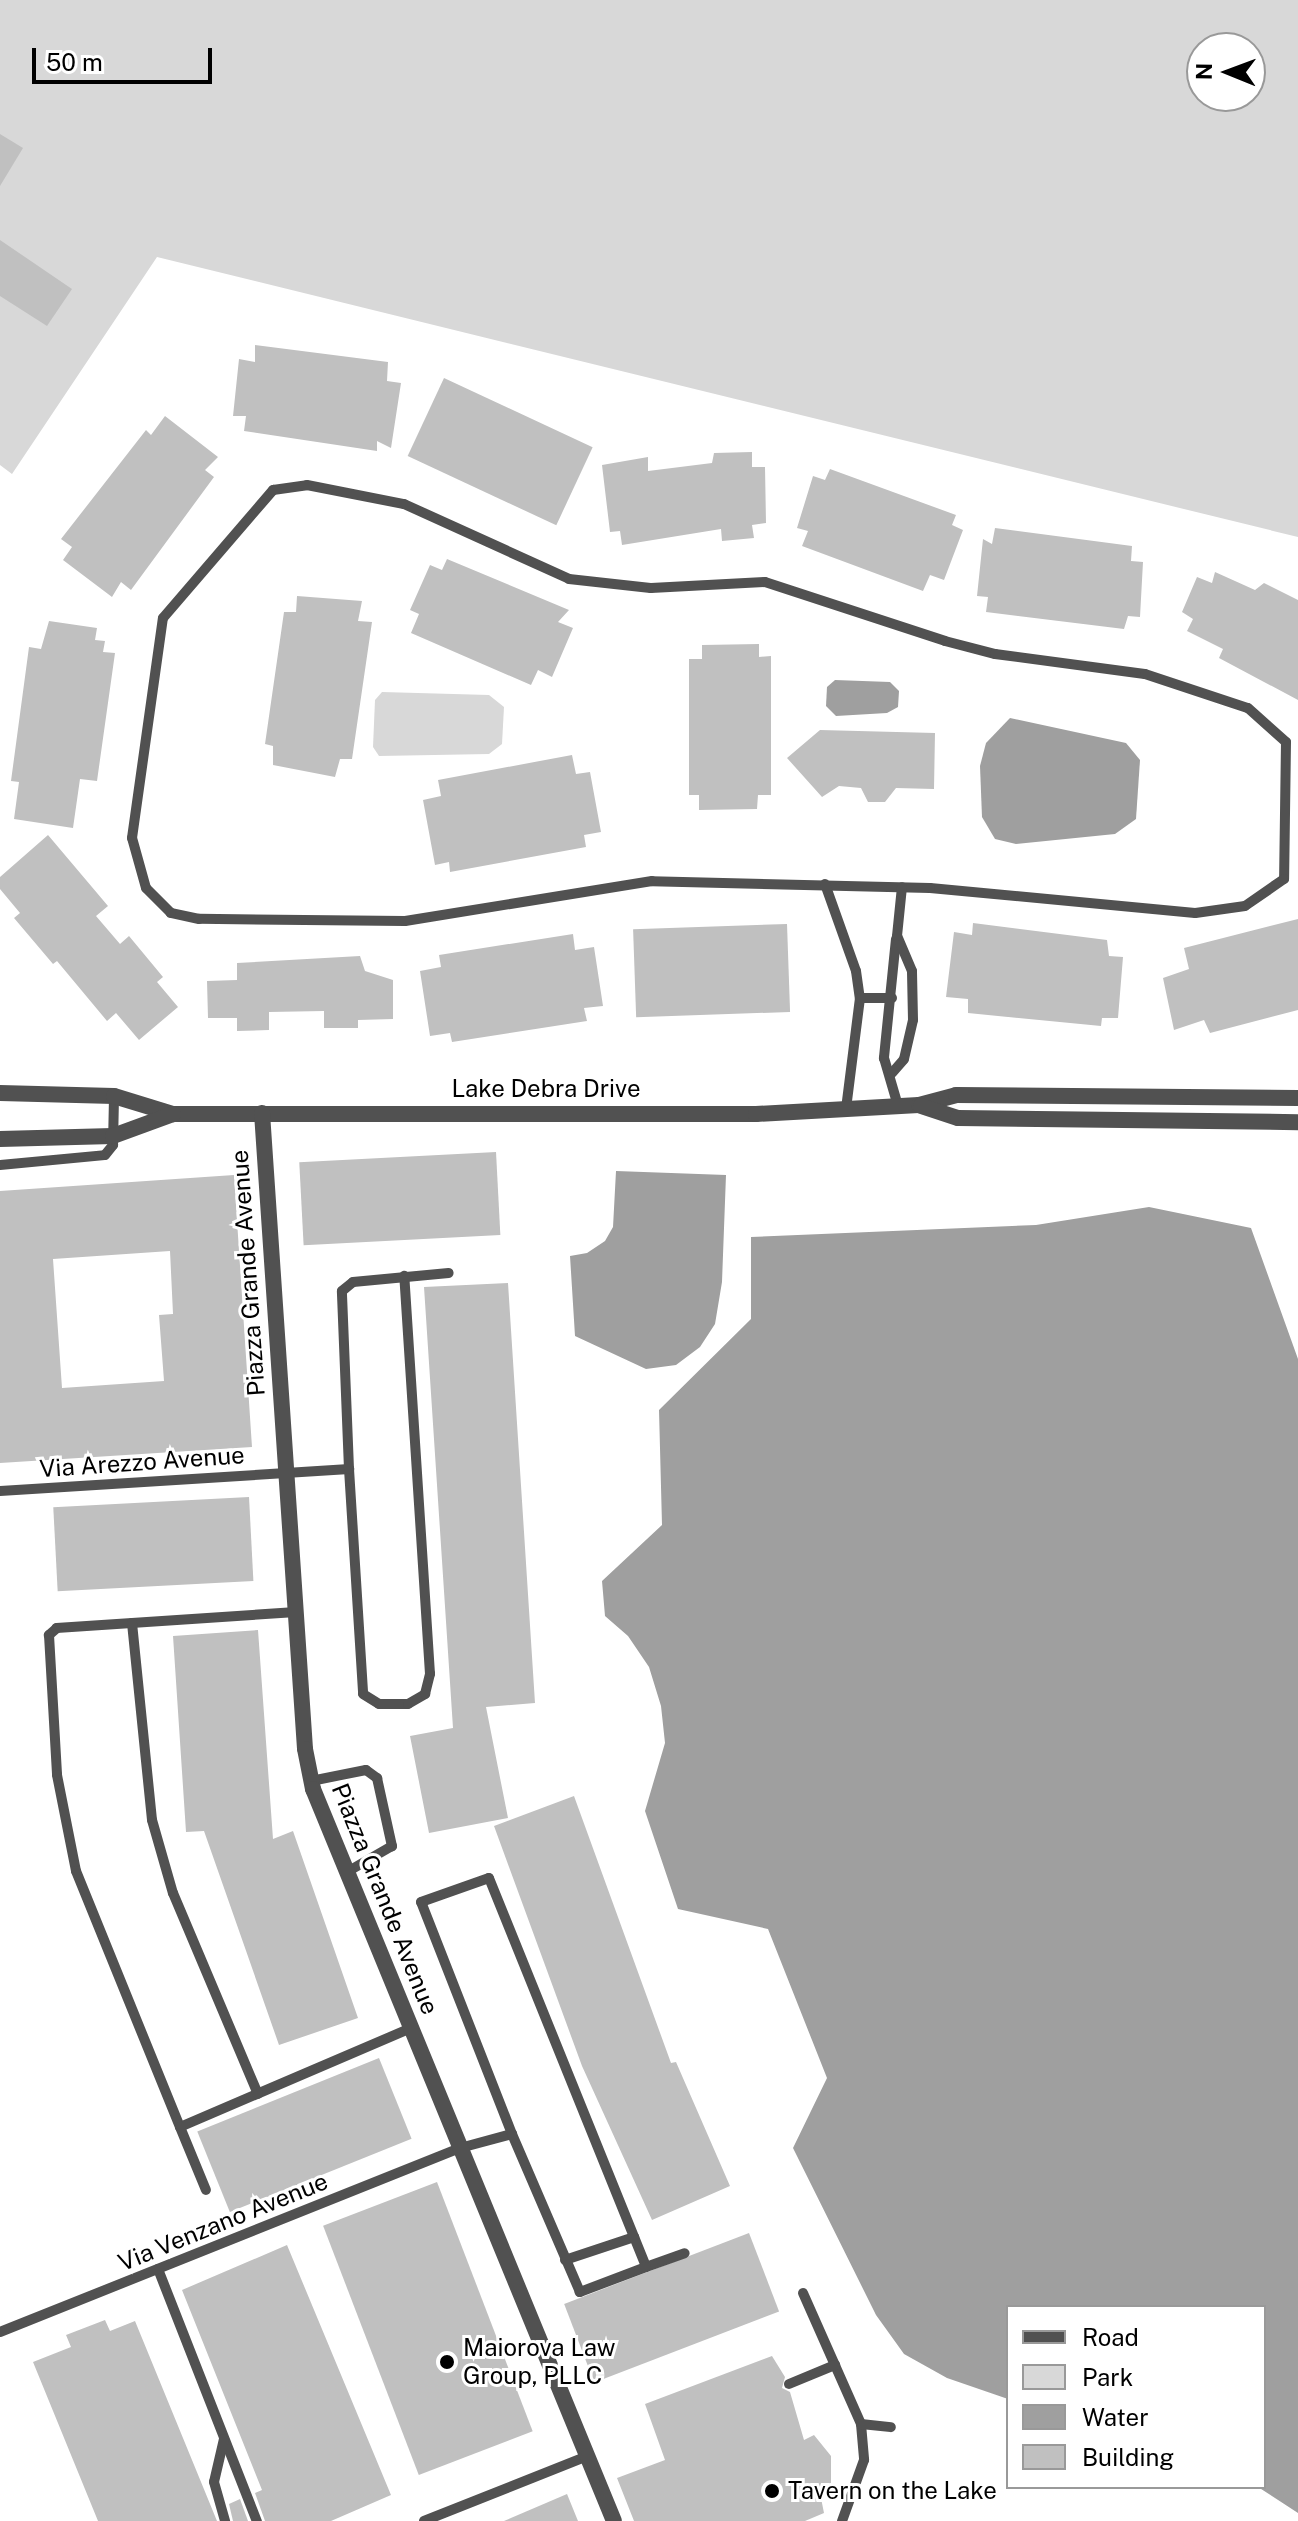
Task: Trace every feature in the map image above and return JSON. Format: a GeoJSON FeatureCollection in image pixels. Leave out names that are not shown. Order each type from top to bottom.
{"type":"FeatureCollection","features":[{"type":"Feature","properties":{"kind":"street","name":"Lake Debra Drive"},"geometry":{"type":"LineString","coordinates":[[0,1093],[114,1096],[173,1114],[756,1114],[919,1105],[956,1095],[1298,1098]]}},
{"type":"Feature","properties":{"kind":"street","name":"Lake Debra Drive"},"geometry":{"type":"LineString","coordinates":[[919,1105],[958,1118],[1298,1122]]}},
{"type":"Feature","properties":{"kind":"street","name":"Piazza Grande Avenue"},"geometry":{"type":"LineString","coordinates":[[262,1113],[296,1612],[311,1781],[614,2521]]}},
{"type":"Feature","properties":{"kind":"street","name":"Lake Debra Drive"},"geometry":{"type":"LineString","coordinates":[[0,1139],[113,1136],[173,1114]]}},
{"type":"Feature","properties":{"kind":"lane"},"geometry":{"type":"LineString","coordinates":[[307,485],[404,504],[569,579],[651,588],[765,582],[995,654],[1145,674],[1248,708],[1286,742],[1284,879],[1245,906],[1195,913],[902,887],[652,881],[405,921],[199,919],[171,913],[146,888],[132,838],[163,618],[273,490],[307,485]]}},
{"type":"Feature","properties":{"kind":"lane"},"geometry":{"type":"LineString","coordinates":[[825,884],[856,971],[860,998],[846,1109]]}},
{"type":"Feature","properties":{"kind":"lane"},"geometry":{"type":"LineString","coordinates":[[898,1106],[892,1073],[884,1058],[902,887]]}},
{"type":"Feature","properties":{"kind":"lane"},"geometry":{"type":"LineString","coordinates":[[892,1073],[904,1059],[913,1020],[912,971],[897,936]]}},
{"type":"Feature","properties":{"kind":"lane"},"geometry":{"type":"LineString","coordinates":[[860,998],[892,998]]}},
{"type":"Feature","properties":{"kind":"lane"},"geometry":{"type":"LineString","coordinates":[[0,1165],[98,1158],[111,1149],[114,1096]]}},
{"type":"Feature","properties":{"kind":"lane"},"geometry":{"type":"LineString","coordinates":[[404,1276],[430,1674],[425,1694],[408,1704],[392,1707],[363,1694],[342,1291],[353,1282],[404,1276],[449,1273]]}},
{"type":"Feature","properties":{"kind":"lane","name":"Via Arezzo Avenue"},"geometry":{"type":"LineString","coordinates":[[0,1491],[349,1469]]}},
{"type":"Feature","properties":{"kind":"lane"},"geometry":{"type":"LineString","coordinates":[[206,2190],[76,1871],[57,1775],[49,1635],[57,1628],[296,1612]]}},
{"type":"Feature","properties":{"kind":"lane"},"geometry":{"type":"LineString","coordinates":[[132,1623],[152,1820],[173,1893],[258,2094]]}},
{"type":"Feature","properties":{"kind":"lane"},"geometry":{"type":"LineString","coordinates":[[311,1781],[366,1770],[377,1778],[392,1846],[347,1872]]}},
{"type":"Feature","properties":{"kind":"lane"},"geometry":{"type":"LineString","coordinates":[[646,2267],[489,1878],[421,1902],[512,2134],[580,2292],[685,2253]]}},
{"type":"Feature","properties":{"kind":"lane"},"geometry":{"type":"LineString","coordinates":[[180,2127],[411,2028]]}},
{"type":"Feature","properties":{"kind":"lane","name":"Via Venzano Avenue"},"geometry":{"type":"LineString","coordinates":[[0,2332],[460,2148],[512,2134]]}},
{"type":"Feature","properties":{"kind":"lane"},"geometry":{"type":"LineString","coordinates":[[565,2260],[634,2237]]}},
{"type":"Feature","properties":{"kind":"lane"},"geometry":{"type":"LineString","coordinates":[[158,2269],[257,2521]]}},
{"type":"Feature","properties":{"kind":"lane"},"geometry":{"type":"LineString","coordinates":[[803,2293],[861,2424],[864,2460],[842,2521]]}},
{"type":"Feature","properties":{"kind":"lane"},"geometry":{"type":"LineString","coordinates":[[789,2384],[835,2365]]}},
{"type":"Feature","properties":{"kind":"lane"},"geometry":{"type":"LineString","coordinates":[[861,2424],[891,2427]]}},
{"type":"Feature","properties":{"kind":"lane"},"geometry":{"type":"LineString","coordinates":[[224,2439],[214,2482],[225,2521]]}},
{"type":"Feature","properties":{"kind":"lane"},"geometry":{"type":"LineString","coordinates":[[424,2521],[587,2456]]}},
{"type":"Feature","properties":{"kind":"green space"},"geometry":{"type":"Polygon","coordinates":[[[0,0],[1298,0],[1298,537],[157,257],[12,474],[0,465],[0,0]]]}},
{"type":"Feature","properties":{"kind":"green space"},"geometry":{"type":"Polygon","coordinates":[[[382,692],[489,695],[504,707],[502,744],[489,754],[379,756],[373,747],[375,700],[382,692]]]}},
{"type":"Feature","properties":{"kind":"water"},"geometry":{"type":"Polygon","coordinates":[[[835,680],[890,682],[899,691],[898,707],[887,713],[836,716],[826,706],[827,687],[835,680]]]}},
{"type":"Feature","properties":{"kind":"water"},"geometry":{"type":"Polygon","coordinates":[[[1010,718],[1126,743],[1140,760],[1136,819],[1115,834],[1016,844],[995,839],[982,817],[980,766],[986,743],[1010,718]]]}},
{"type":"Feature","properties":{"kind":"water"},"geometry":{"type":"Polygon","coordinates":[[[616,1171],[726,1175],[722,1282],[715,1324],[700,1347],[676,1365],[646,1369],[575,1336],[570,1256],[587,1253],[605,1241],[613,1227],[616,1171]]]}},
{"type":"Feature","properties":{"kind":"water"},"geometry":{"type":"Polygon","coordinates":[[[1149,1207],[1251,1228],[1298,1359],[1298,2513],[1261,2489],[1266,2489],[1266,2305],[1006,2305],[1006,2398],[947,2378],[904,2354],[876,2315],[793,2148],[827,2078],[768,1929],[678,1909],[645,1811],[665,1743],[661,1706],[649,1667],[628,1636],[605,1616],[602,1581],[662,1525],[659,1410],[751,1319],[751,1237],[1036,1225],[1149,1207]]]}},
{"type":"Feature","properties":{"kind":"building"},"geometry":{"type":"Polygon","coordinates":[[[0,134],[23,148],[0,186],[0,134]]]}},
{"type":"Feature","properties":{"kind":"building"},"geometry":{"type":"Polygon","coordinates":[[[0,240],[72,289],[47,326],[0,296],[0,240]]]}},
{"type":"Feature","properties":{"kind":"building"},"geometry":{"type":"Polygon","coordinates":[[[255,345],[388,362],[387,381],[401,383],[391,448],[377,441],[377,451],[244,431],[246,416],[233,416],[239,359],[255,362],[255,345]]]}},
{"type":"Feature","properties":{"kind":"building"},"geometry":{"type":"Polygon","coordinates":[[[444,378],[593,447],[556,525],[408,456],[444,378]]]}},
{"type":"Feature","properties":{"kind":"building"},"geometry":{"type":"Polygon","coordinates":[[[165,416],[218,457],[205,470],[214,477],[131,590],[121,582],[112,597],[63,560],[72,547],[61,539],[146,430],[151,435],[165,416]]]}},
{"type":"Feature","properties":{"kind":"building"},"geometry":{"type":"Polygon","coordinates":[[[752,452],[752,467],[765,467],[766,523],[752,525],[754,538],[722,541],[721,529],[622,545],[620,531],[610,532],[602,465],[648,457],[648,471],[712,463],[714,453],[752,452]]]}},
{"type":"Feature","properties":{"kind":"building"},"geometry":{"type":"Polygon","coordinates":[[[830,469],[956,515],[952,525],[963,530],[944,580],[930,575],[923,591],[802,546],[808,531],[797,528],[813,476],[825,480],[830,469]]]}},
{"type":"Feature","properties":{"kind":"building"},"geometry":{"type":"Polygon","coordinates":[[[995,528],[1132,546],[1131,561],[1143,562],[1140,617],[1128,616],[1124,629],[986,612],[988,597],[977,596],[983,539],[992,544],[995,528]]]}},
{"type":"Feature","properties":{"kind":"building"},"geometry":{"type":"Polygon","coordinates":[[[447,559],[569,610],[558,622],[573,628],[552,677],[538,670],[531,685],[411,633],[419,614],[410,610],[430,565],[442,570],[447,559]]]}},
{"type":"Feature","properties":{"kind":"building"},"geometry":{"type":"Polygon","coordinates":[[[1215,572],[1255,590],[1264,583],[1298,600],[1298,700],[1219,658],[1223,649],[1187,631],[1193,619],[1182,612],[1197,577],[1212,583],[1215,572]]]}},
{"type":"Feature","properties":{"kind":"building"},"geometry":{"type":"Polygon","coordinates":[[[297,596],[362,601],[358,621],[372,622],[352,759],[340,759],[335,777],[273,765],[273,746],[265,744],[284,612],[296,612],[297,596]]]}},
{"type":"Feature","properties":{"kind":"building"},"geometry":{"type":"Polygon","coordinates":[[[49,621],[97,628],[95,640],[105,641],[103,652],[115,653],[97,781],[80,779],[73,828],[14,819],[19,782],[11,781],[29,647],[41,649],[49,621]]]}},
{"type":"Feature","properties":{"kind":"building"},"geometry":{"type":"Polygon","coordinates":[[[759,644],[759,657],[771,656],[771,795],[758,795],[757,809],[699,810],[699,795],[689,795],[689,659],[702,659],[702,645],[759,644]]]}},
{"type":"Feature","properties":{"kind":"building"},"geometry":{"type":"Polygon","coordinates":[[[820,730],[935,733],[934,789],[896,788],[885,802],[868,802],[861,788],[839,786],[822,797],[787,758],[820,730]]]}},
{"type":"Feature","properties":{"kind":"building"},"geometry":{"type":"Polygon","coordinates":[[[572,755],[576,774],[590,772],[601,832],[584,835],[586,847],[450,872],[449,862],[435,865],[423,800],[441,796],[438,780],[572,755]]]}},
{"type":"Feature","properties":{"kind":"building"},"geometry":{"type":"Polygon","coordinates":[[[48,835],[108,906],[96,916],[120,944],[129,936],[163,977],[157,982],[178,1007],[139,1040],[116,1013],[107,1021],[57,961],[53,964],[14,918],[20,913],[0,889],[0,877],[48,835]]]}},
{"type":"Feature","properties":{"kind":"building"},"geometry":{"type":"Polygon","coordinates":[[[1298,919],[1298,1010],[1210,1033],[1204,1020],[1174,1030],[1163,978],[1189,969],[1184,948],[1298,919]]]}},
{"type":"Feature","properties":{"kind":"building"},"geometry":{"type":"Polygon","coordinates":[[[973,923],[1107,940],[1109,956],[1123,957],[1118,1018],[1102,1018],[1101,1026],[968,1013],[968,999],[946,997],[954,932],[972,935],[973,923]]]}},
{"type":"Feature","properties":{"kind":"building"},"geometry":{"type":"Polygon","coordinates":[[[787,924],[790,1012],[636,1017],[633,929],[787,924]]]}},
{"type":"Feature","properties":{"kind":"building"},"geometry":{"type":"Polygon","coordinates":[[[573,934],[575,950],[594,947],[603,1006],[584,1008],[587,1021],[452,1042],[450,1033],[430,1036],[420,971],[441,967],[439,955],[573,934]]]}},
{"type":"Feature","properties":{"kind":"building"},"geometry":{"type":"Polygon","coordinates":[[[360,956],[365,971],[393,980],[393,1019],[358,1020],[358,1028],[324,1028],[324,1011],[269,1012],[269,1030],[237,1031],[237,1018],[208,1018],[207,981],[237,980],[237,963],[360,956]]]}},
{"type":"Feature","properties":{"kind":"building"},"geometry":{"type":"Polygon","coordinates":[[[496,1152],[500,1235],[304,1245],[299,1162],[496,1152]]]}},
{"type":"Feature","properties":{"kind":"building"},"geometry":{"type":"Polygon","coordinates":[[[234,1175],[252,1447],[0,1463],[0,1191],[234,1175]],[[170,1251],[53,1259],[62,1388],[164,1381],[159,1315],[173,1314],[170,1251]]]}},
{"type":"Feature","properties":{"kind":"building"},"geometry":{"type":"Polygon","coordinates":[[[508,1283],[535,1703],[486,1707],[508,1818],[429,1833],[410,1736],[453,1728],[424,1287],[508,1283]]]}},
{"type":"Feature","properties":{"kind":"building"},"geometry":{"type":"Polygon","coordinates":[[[249,1497],[253,1581],[58,1591],[53,1507],[249,1497]]]}},
{"type":"Feature","properties":{"kind":"building"},"geometry":{"type":"Polygon","coordinates":[[[258,1630],[273,1839],[293,1831],[358,2018],[279,2045],[204,1831],[186,1832],[173,1636],[258,1630]]]}},
{"type":"Feature","properties":{"kind":"building"},"geometry":{"type":"Polygon","coordinates":[[[574,1796],[671,2063],[676,2062],[730,2186],[652,2220],[582,2066],[494,1826],[574,1796]]]}},
{"type":"Feature","properties":{"kind":"building"},"geometry":{"type":"Polygon","coordinates":[[[379,2058],[412,2139],[230,2212],[197,2131],[379,2058]]]}},
{"type":"Feature","properties":{"kind":"building"},"geometry":{"type":"Polygon","coordinates":[[[437,2182],[533,2431],[419,2475],[323,2226],[437,2182]]]}},
{"type":"Feature","properties":{"kind":"building"},"geometry":{"type":"Polygon","coordinates":[[[749,2233],[779,2311],[594,2382],[564,2304],[749,2233]]]}},
{"type":"Feature","properties":{"kind":"building"},"geometry":{"type":"Polygon","coordinates":[[[287,2245],[391,2495],[331,2521],[265,2521],[255,2493],[262,2490],[182,2290],[287,2245]]]}},
{"type":"Feature","properties":{"kind":"building"},"geometry":{"type":"Polygon","coordinates":[[[105,2320],[110,2331],[135,2321],[217,2521],[98,2521],[33,2362],[71,2347],[66,2335],[105,2320]]]}},
{"type":"Feature","properties":{"kind":"building"},"geometry":{"type":"Polygon","coordinates":[[[772,2356],[785,2377],[782,2388],[790,2392],[804,2440],[814,2435],[831,2456],[831,2483],[819,2488],[824,2513],[805,2521],[634,2521],[617,2478],[665,2460],[645,2404],[772,2356]]]}},
{"type":"Feature","properties":{"kind":"building"},"geometry":{"type":"Polygon","coordinates":[[[567,2494],[578,2521],[504,2521],[567,2494]]]}},
{"type":"Feature","properties":{"kind":"building"},"geometry":{"type":"Polygon","coordinates":[[[240,2499],[248,2521],[233,2521],[229,2504],[240,2499]]]}},
{"type":"Feature","properties":{"kind":"place","name":"Maiorova Law Group, PLLC"},"geometry":{"type":"Point","coordinates":[447,2362]}},
{"type":"Feature","properties":{"kind":"place","name":"Tavern on the Lake"},"geometry":{"type":"Point","coordinates":[772,2491]}}]}
